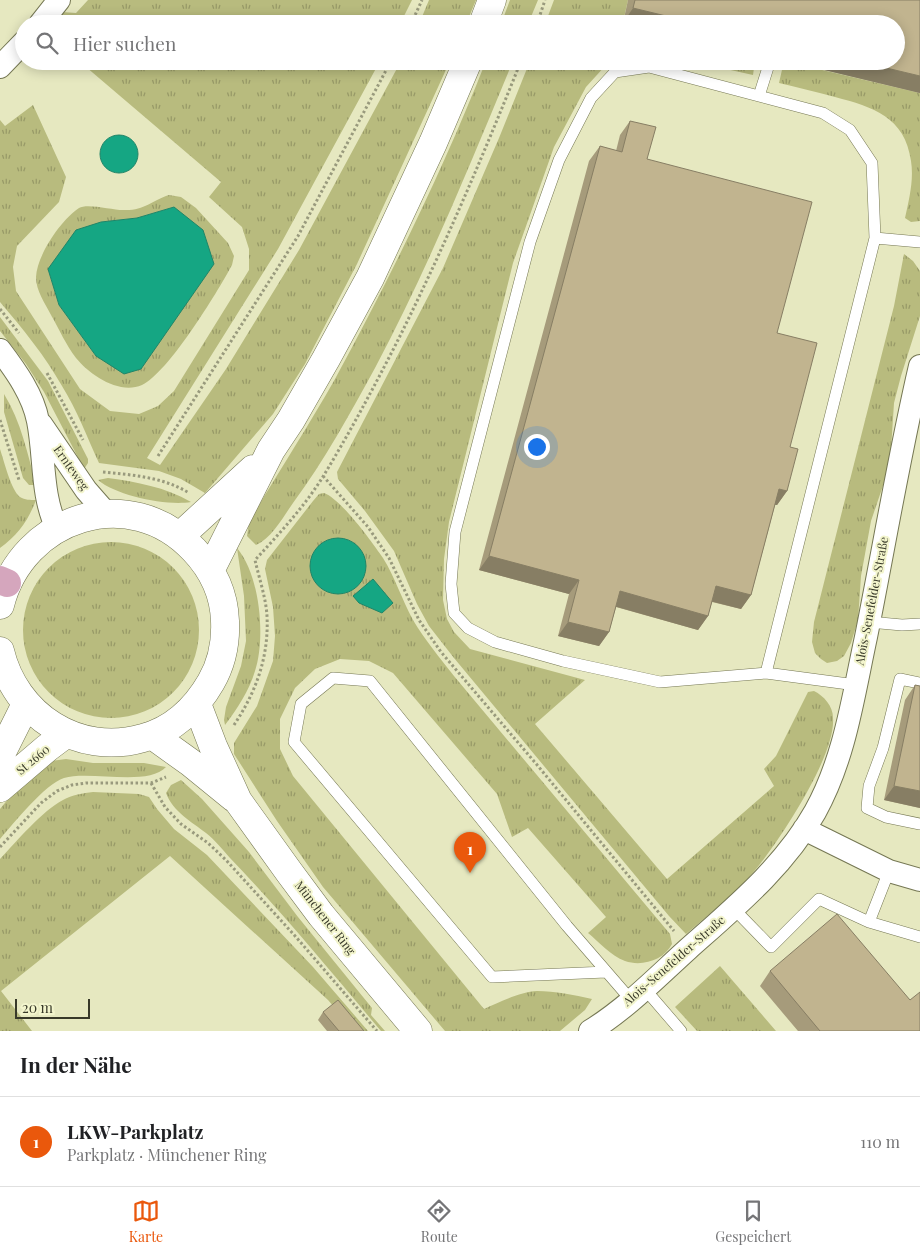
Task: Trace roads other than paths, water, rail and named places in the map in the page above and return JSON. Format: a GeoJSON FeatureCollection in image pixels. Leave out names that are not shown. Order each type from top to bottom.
{"type":"FeatureCollection","features":[{"type":"Feature","properties":{"kind":"main road"},"geometry":{"type":"LineString","coordinates":[[486,15],[492,0]]}},
{"type":"Feature","properties":{"kind":"main road"},"geometry":{"type":"LineString","coordinates":[[211,569],[271,450],[291,420],[370,278],[433,144],[464,70]]}},
{"type":"Feature","properties":{"kind":"main road"},"geometry":{"type":"LineString","coordinates":[[180,536],[232,489],[271,450]]}},
{"type":"Feature","properties":{"kind":"main road"},"geometry":{"type":"LineString","coordinates":[[0,651],[6,672],[26,704],[44,720],[66,733],[88,740],[111,743],[141,739],[152,735],[172,725],[197,704],[216,674],[225,637],[222,598],[211,569],[180,536],[164,526],[140,517],[107,514],[83,518],[57,528],[36,542],[12,572],[2,589]]}},
{"type":"Feature","properties":{"kind":"main road","name":"St 2660"},"geometry":{"type":"LineString","coordinates":[[0,756],[26,704]]}},
{"type":"Feature","properties":{"kind":"main road","name":"Münchener Ring"},"geometry":{"type":"LineString","coordinates":[[197,704],[213,746],[238,801],[321,915],[418,1031]]}},
{"type":"Feature","properties":{"kind":"main road","name":"St 2660"},"geometry":{"type":"LineString","coordinates":[[0,788],[66,733]]}},
{"type":"Feature","properties":{"kind":"main road","name":"Münchener Ring"},"geometry":{"type":"LineString","coordinates":[[152,735],[191,763],[238,801]]}},
{"type":"Feature","properties":{"kind":"street"},"geometry":{"type":"LineString","coordinates":[[47,15],[58,0]]}},
{"type":"Feature","properties":{"kind":"street"},"geometry":{"type":"LineString","coordinates":[[0,66],[15,51]]}},
{"type":"Feature","properties":{"kind":"street","name":"Ernteweg"},"geometry":{"type":"LineString","coordinates":[[0,350],[30,396],[38,420],[49,502],[57,528]]}},
{"type":"Feature","properties":{"kind":"street","name":"Alois-Senefelder-Straße"},"geometry":{"type":"LineString","coordinates":[[596,1029],[734,908],[765,877],[804,829],[815,812],[837,762],[851,711],[869,622],[913,431],[920,366]]}},
{"type":"Feature","properties":{"kind":"street","name":"Ernteweg"},"geometry":{"type":"LineString","coordinates":[[38,420],[86,490],[107,514]]}},
{"type":"Feature","properties":{"kind":"street"},"geometry":{"type":"LineString","coordinates":[[804,829],[889,871],[920,880]]}},
{"type":"Feature","properties":{"kind":"lane"},"geometry":{"type":"LineString","coordinates":[[629,70],[615,72],[590,98],[559,160],[530,242],[455,532],[451,584],[454,613],[468,628],[495,642],[564,661],[660,682],[766,673],[856,685]]}},
{"type":"Feature","properties":{"kind":"lane"},"geometry":{"type":"LineString","coordinates":[[660,70],[823,114],[850,130],[872,163],[875,238],[766,673]]}},
{"type":"Feature","properties":{"kind":"lane"},"geometry":{"type":"LineString","coordinates":[[759,96],[767,70]]}},
{"type":"Feature","properties":{"kind":"lane"},"geometry":{"type":"LineString","coordinates":[[875,238],[920,242]]}},
{"type":"Feature","properties":{"kind":"lane"},"geometry":{"type":"LineString","coordinates":[[869,622],[902,626],[920,624]]}},
{"type":"Feature","properties":{"kind":"lane"},"geometry":{"type":"LineString","coordinates":[[606,972],[492,977],[294,742],[301,704],[333,678],[370,681],[606,972],[637,994],[681,1031]]}},
{"type":"Feature","properties":{"kind":"lane"},"geometry":{"type":"LineString","coordinates":[[920,683],[900,679],[883,748],[869,786],[867,808],[886,817],[920,824]]}},
{"type":"Feature","properties":{"kind":"lane"},"geometry":{"type":"LineString","coordinates":[[869,922],[889,871]]}},
{"type":"Feature","properties":{"kind":"lane"},"geometry":{"type":"LineString","coordinates":[[734,908],[771,947],[819,899],[869,922],[920,937]]}},
{"type":"Feature","properties":{"kind":"place","name":"LKW-Parkplatz"},"geometry":{"type":"Point","coordinates":[470,873]}}]}
